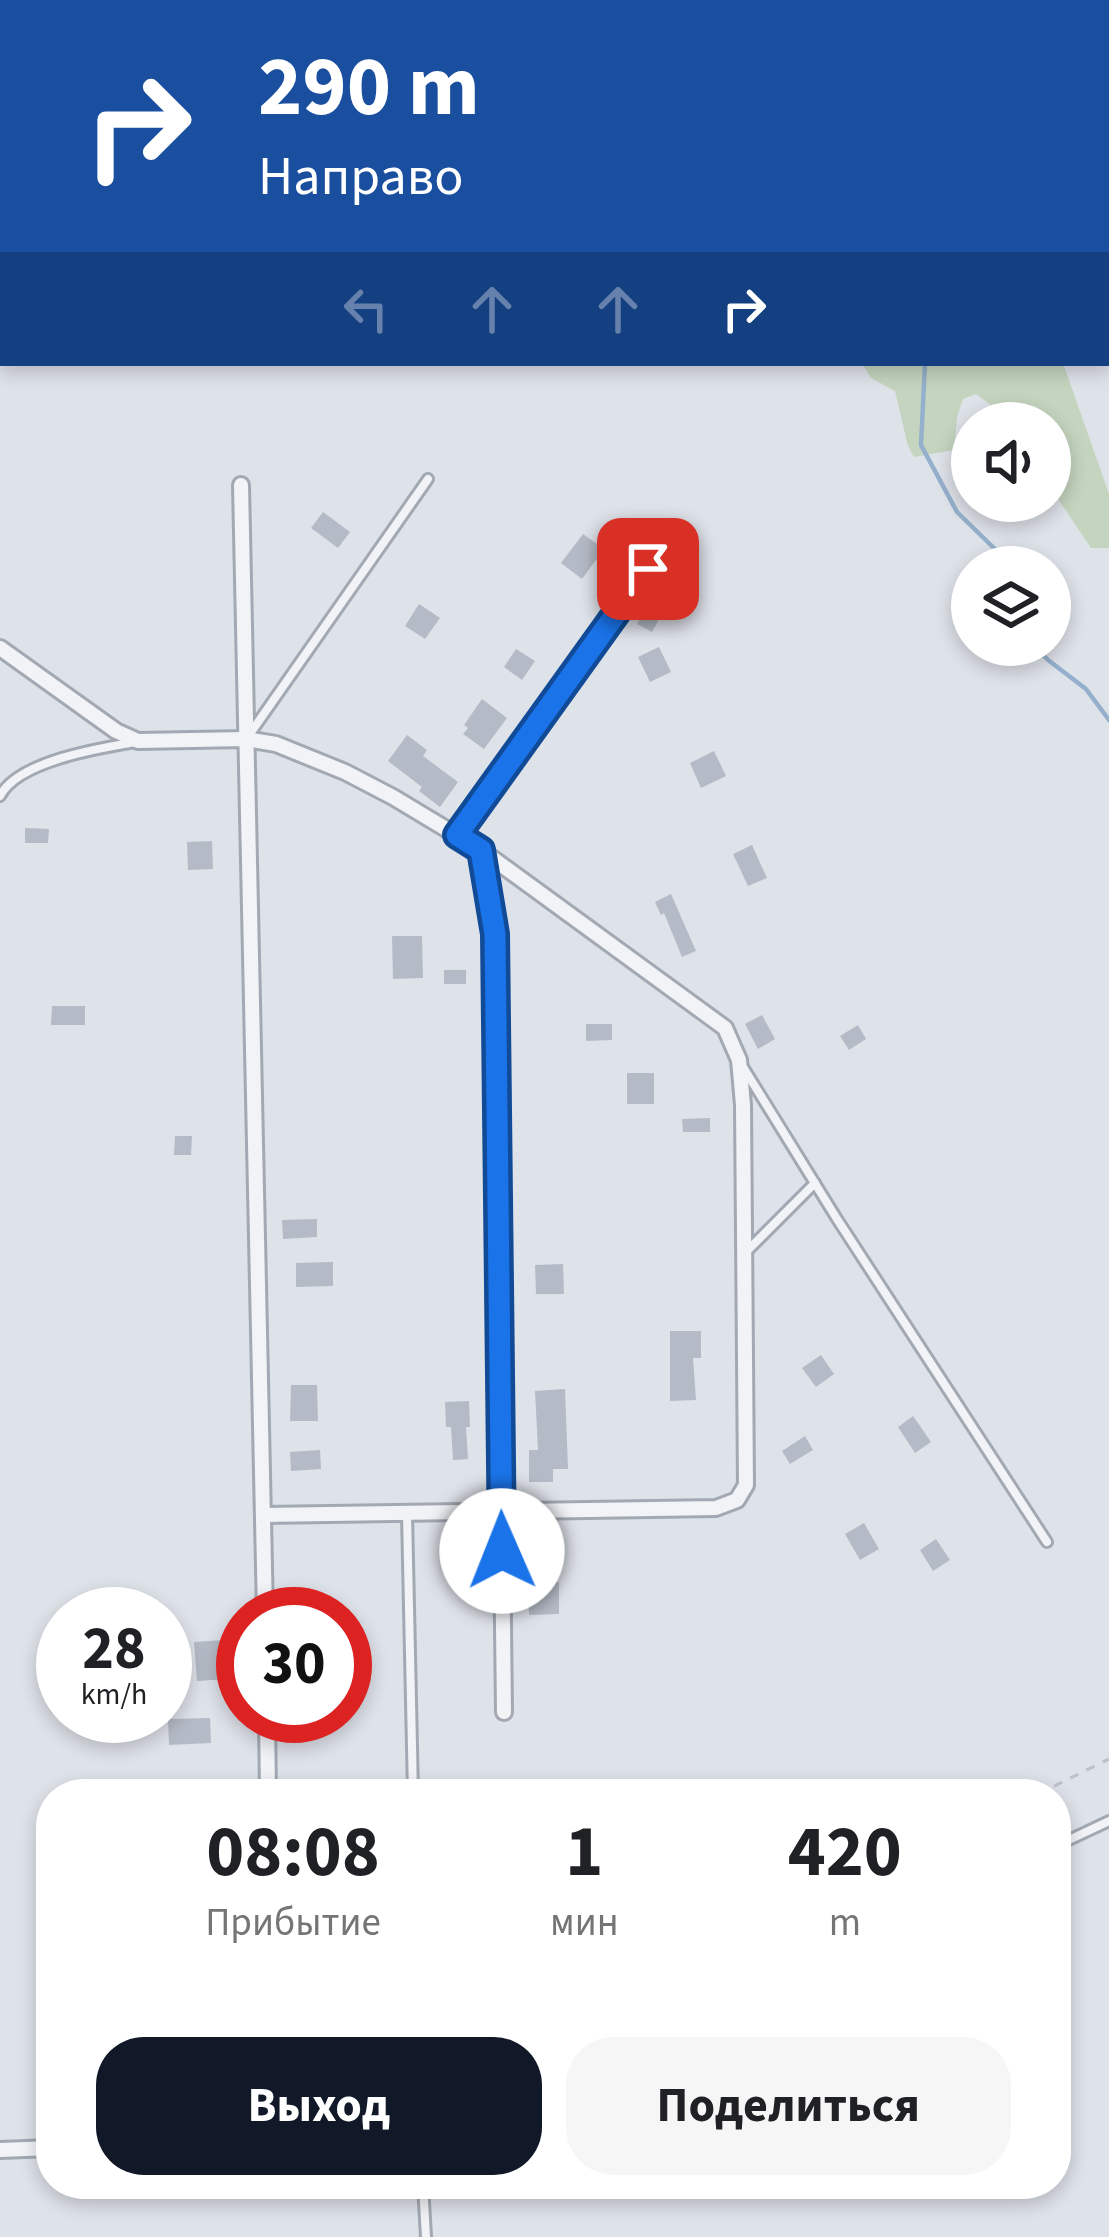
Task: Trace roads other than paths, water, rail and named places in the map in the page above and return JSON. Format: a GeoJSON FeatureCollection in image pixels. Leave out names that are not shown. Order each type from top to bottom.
{"type":"FeatureCollection","features":[{"type":"Feature","properties":{"kind":"street"},"geometry":{"type":"LineString","coordinates":[[241,485],[264,1587]]}},
{"type":"Feature","properties":{"kind":"street"},"geometry":{"type":"LineString","coordinates":[[0,648],[116,731],[138,741],[246,739],[276,744],[346,772],[481,850],[725,1028],[740,1060],[746,1485],[737,1500],[716,1508],[263,1515]]}},
{"type":"Feature","properties":{"kind":"street"},"geometry":{"type":"LineString","coordinates":[[481,850],[495,934],[504,1712]]}},
{"type":"Feature","properties":{"kind":"street"},"geometry":{"type":"LineString","coordinates":[[267,1743],[268,1779]]}},
{"type":"Feature","properties":{"kind":"street"},"geometry":{"type":"LineString","coordinates":[[0,2150],[36,2149]]}},
{"type":"Feature","properties":{"kind":"lane"},"geometry":{"type":"LineString","coordinates":[[246,739],[428,479]]}},
{"type":"Feature","properties":{"kind":"lane"},"geometry":{"type":"LineString","coordinates":[[457,835],[648,569]]}},
{"type":"Feature","properties":{"kind":"lane"},"geometry":{"type":"LineString","coordinates":[[0,796],[6,785],[57,760],[138,741]]}},
{"type":"Feature","properties":{"kind":"lane"},"geometry":{"type":"LineString","coordinates":[[740,1060],[1047,1542]]}},
{"type":"Feature","properties":{"kind":"lane"},"geometry":{"type":"LineString","coordinates":[[744,1254],[815,1183]]}},
{"type":"Feature","properties":{"kind":"lane"},"geometry":{"type":"LineString","coordinates":[[407,1512],[413,1779]]}},
{"type":"Feature","properties":{"kind":"lane"},"geometry":{"type":"LineString","coordinates":[[1071,1839],[1109,1821]]}},
{"type":"Feature","properties":{"kind":"lane"},"geometry":{"type":"LineString","coordinates":[[424,2199],[426,2237]]}},
{"type":"Feature","properties":{"kind":"waterway"},"geometry":{"type":"LineString","coordinates":[[925,366],[921,445],[957,512],[992,546]]}},
{"type":"Feature","properties":{"kind":"waterway"},"geometry":{"type":"LineString","coordinates":[[1056,666],[1086,689],[1109,720]]}}]}
